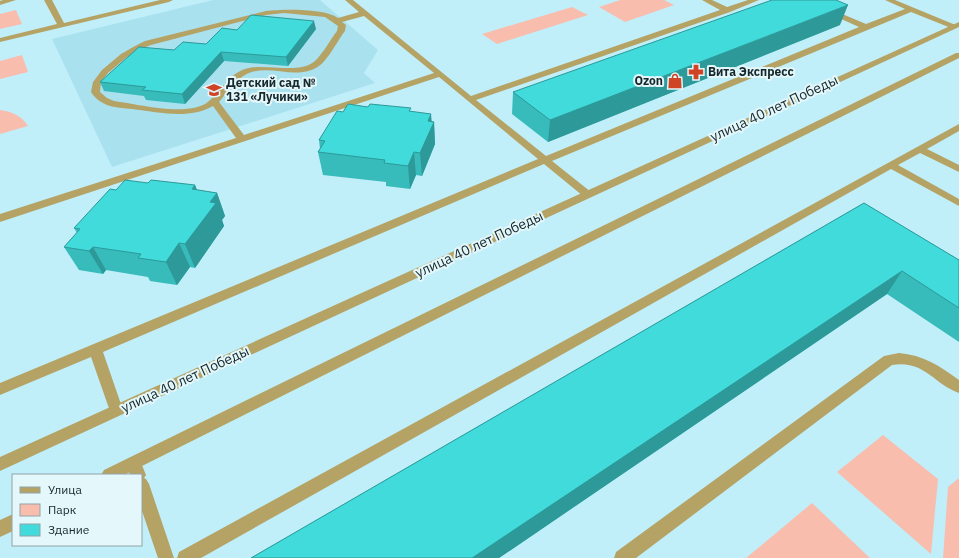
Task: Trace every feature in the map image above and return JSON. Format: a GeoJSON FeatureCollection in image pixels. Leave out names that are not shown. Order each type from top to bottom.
{"type":"FeatureCollection","features":[{"type":"Feature","properties":{"kind":"street"},"geometry":{"type":"LineString","coordinates":[[0,3],[12,0]]}},
{"type":"Feature","properties":{"kind":"street"},"geometry":{"type":"LineString","coordinates":[[48,0],[61,25]]}},
{"type":"Feature","properties":{"kind":"street"},"geometry":{"type":"LineString","coordinates":[[0,40],[169,0]]}},
{"type":"Feature","properties":{"kind":"street"},"geometry":{"type":"LineString","coordinates":[[349,0],[587,194]]}},
{"type":"Feature","properties":{"kind":"street"},"geometry":{"type":"LineString","coordinates":[[706,0],[726,10]]}},
{"type":"Feature","properties":{"kind":"street"},"geometry":{"type":"LineString","coordinates":[[470,100],[755,0]]}},
{"type":"Feature","properties":{"kind":"street"},"geometry":{"type":"LineString","coordinates":[[803,0],[866,27]]}},
{"type":"Feature","properties":{"kind":"street"},"geometry":{"type":"LineString","coordinates":[[889,0],[956,25]]}},
{"type":"Feature","properties":{"kind":"street"},"geometry":{"type":"LineString","coordinates":[[0,389],[545,160],[911,9]]}},
{"type":"Feature","properties":{"kind":"street"},"geometry":{"type":"LineString","coordinates":[[284,11],[324,14],[330,16],[336,21],[342,26],[342,29],[318,63],[314,66],[295,71],[264,68],[246,71],[234,78],[214,101],[207,106],[192,111],[112,104],[101,99],[96,94],[95,88],[99,77],[124,55],[135,48],[148,43],[273,12],[284,11]]}},
{"type":"Feature","properties":{"kind":"street"},"geometry":{"type":"LineString","coordinates":[[336,21],[365,13]]}},
{"type":"Feature","properties":{"kind":"street","name":"улица 40 лет Победы"},"geometry":{"type":"LineString","coordinates":[[0,464],[956,25]]}},
{"type":"Feature","properties":{"kind":"street"},"geometry":{"type":"LineString","coordinates":[[114,474],[136,469],[959,55]]}},
{"type":"Feature","properties":{"kind":"street"},"geometry":{"type":"LineString","coordinates":[[0,218],[440,74]]}},
{"type":"Feature","properties":{"kind":"street"},"geometry":{"type":"LineString","coordinates":[[214,101],[242,139]]}},
{"type":"Feature","properties":{"kind":"street"},"geometry":{"type":"LineString","coordinates":[[185,558],[959,127]]}},
{"type":"Feature","properties":{"kind":"street"},"geometry":{"type":"LineString","coordinates":[[920,149],[959,169]]}},
{"type":"Feature","properties":{"kind":"street"},"geometry":{"type":"LineString","coordinates":[[890,165],[959,203]]}},
{"type":"Feature","properties":{"kind":"street"},"geometry":{"type":"LineString","coordinates":[[95,349],[116,410]]}},
{"type":"Feature","properties":{"kind":"street"},"geometry":{"type":"LineString","coordinates":[[622,558],[889,360],[898,358],[920,361],[959,387]]}},
{"type":"Feature","properties":{"kind":"street"},"geometry":{"type":"LineString","coordinates":[[142,487],[166,558]]}},
{"type":"Feature","properties":{"kind":"street"},"geometry":{"type":"LineString","coordinates":[[0,528],[12,522]]}},
{"type":"Feature","properties":{"kind":"shaded area","name":"Детский сад № 131 «Лучики»"},"geometry":{"type":"Polygon","coordinates":[[[213,0],[320,0],[378,50],[364,73],[375,83],[112,167],[52,39],[213,0]]]}},
{"type":"Feature","properties":{"kind":"green space"},"geometry":{"type":"Polygon","coordinates":[[[620,0],[664,0],[674,5],[625,22],[599,7],[620,0]]]}},
{"type":"Feature","properties":{"kind":"green space"},"geometry":{"type":"Polygon","coordinates":[[[572,7],[588,15],[497,44],[482,34],[572,7]]]}},
{"type":"Feature","properties":{"kind":"green space"},"geometry":{"type":"Polygon","coordinates":[[[16,10],[22,24],[0,29],[0,14],[16,10]]]}},
{"type":"Feature","properties":{"kind":"green space"},"geometry":{"type":"Polygon","coordinates":[[[22,55],[28,72],[0,79],[0,61],[22,55]]]}},
{"type":"Feature","properties":{"kind":"green space"},"geometry":{"type":"Polygon","coordinates":[[[0,110],[16,115],[28,126],[0,134],[0,110]]]}},
{"type":"Feature","properties":{"kind":"green space"},"geometry":{"type":"Polygon","coordinates":[[[883,435],[938,479],[931,554],[837,472],[883,435]]]}},
{"type":"Feature","properties":{"kind":"green space"},"geometry":{"type":"Polygon","coordinates":[[[959,478],[959,558],[943,558],[948,487],[959,478]]]}},
{"type":"Feature","properties":{"kind":"green space"},"geometry":{"type":"Polygon","coordinates":[[[812,503],[870,558],[746,558],[812,503]]]}},
{"type":"Feature","properties":{"kind":"building"},"geometry":{"type":"Polygon","coordinates":[[[772,0],[836,0],[848,5],[550,120],[513,92],[772,0]]]}},
{"type":"Feature","properties":{"kind":"building"},"geometry":{"type":"Polygon","coordinates":[[[251,15],[314,21],[286,57],[221,52],[182,94],[142,90],[146,87],[100,82],[139,47],[174,50],[183,42],[206,44],[222,28],[237,30],[251,15]]]}},
{"type":"Feature","properties":{"kind":"building"},"geometry":{"type":"Polygon","coordinates":[[[348,104],[368,107],[370,104],[411,108],[409,111],[431,114],[428,121],[434,122],[420,153],[414,152],[408,166],[384,163],[385,160],[318,152],[325,141],[319,140],[337,111],[343,112],[348,104]]]}},
{"type":"Feature","properties":{"kind":"building"},"geometry":{"type":"Polygon","coordinates":[[[125,180],[148,183],[151,180],[195,185],[192,189],[217,193],[210,202],[216,203],[185,244],[179,243],[166,262],[138,258],[141,254],[93,247],[89,251],[64,247],[80,229],[74,228],[110,189],[116,190],[125,180]]]}},
{"type":"Feature","properties":{"kind":"building"},"geometry":{"type":"Polygon","coordinates":[[[864,203],[959,260],[959,308],[902,271],[472,558],[251,558],[864,203]]]}},
{"type":"Feature","properties":{"kind":"place","name":"Вита Экспресс"},"geometry":{"type":"Point","coordinates":[696,72]}},
{"type":"Feature","properties":{"kind":"place","name":"Ozon"},"geometry":{"type":"Point","coordinates":[675,81]}},
{"type":"Feature","properties":{"kind":"place","name":"Детский сад № 131 «Лучики»"},"geometry":{"type":"Point","coordinates":[214,90]}}]}
